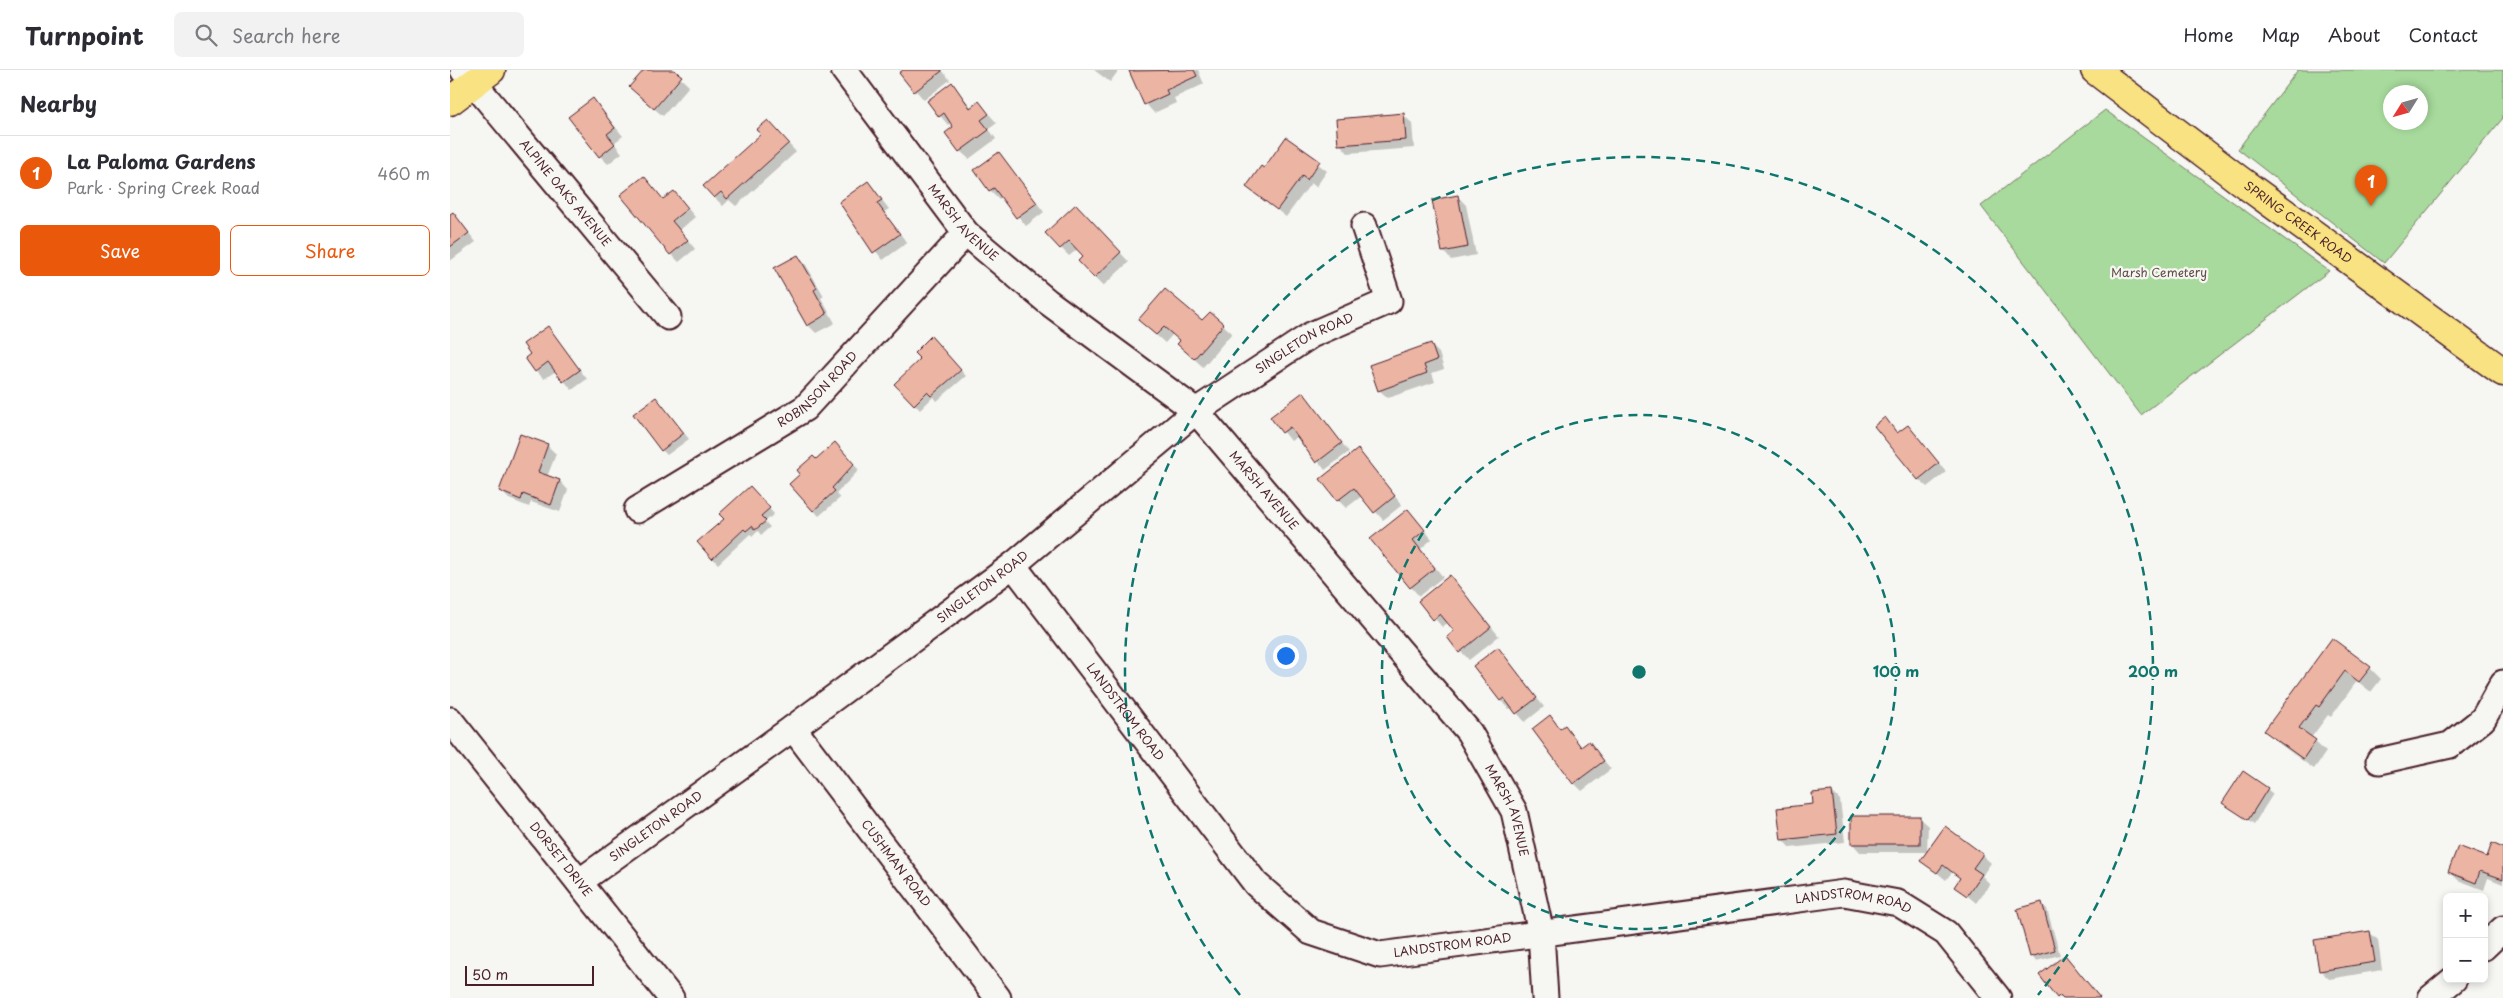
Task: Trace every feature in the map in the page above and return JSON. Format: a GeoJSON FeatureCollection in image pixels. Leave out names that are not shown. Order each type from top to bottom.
{"type":"FeatureCollection","features":[{"type":"Feature","properties":{"kind":"main road","name":"SPRING CREEK ROAD"},"geometry":{"type":"LineString","coordinates":[[2095,70],[2238,179],[2503,372]]}},
{"type":"Feature","properties":{"kind":"main road"},"geometry":{"type":"LineString","coordinates":[[450,101],[476,74]]}},
{"type":"Feature","properties":{"kind":"street","name":"MARSH AVENUE"},"geometry":{"type":"LineString","coordinates":[[844,70],[966,233],[1048,302],[1196,411],[1469,732],[1514,811],[1541,933],[1545,998]]}},
{"type":"Feature","properties":{"kind":"street","name":"ALPINE OAKS AVENUE"},"geometry":{"type":"LineString","coordinates":[[476,74],[668,317]]}},
{"type":"Feature","properties":{"kind":"street","name":"SINGLETON ROAD"},"geometry":{"type":"LineString","coordinates":[[579,882],[793,728],[1013,565],[1196,411],[1311,335],[1389,301],[1364,226]]}},
{"type":"Feature","properties":{"kind":"street","name":"ROBINSON ROAD"},"geometry":{"type":"LineString","coordinates":[[637,510],[806,408],[966,233]]}},
{"type":"Feature","properties":{"kind":"street","name":"LANDSTROM ROAD"},"geometry":{"type":"LineString","coordinates":[[1013,565],[1256,884],[1311,932],[1380,955],[1844,893],[1898,904],[1946,933],[1998,998]]}},
{"type":"Feature","properties":{"kind":"street"},"geometry":{"type":"LineString","coordinates":[[2379,762],[2450,745],[2483,719],[2503,683]]}},
{"type":"Feature","properties":{"kind":"street","name":"DORSET DRIVE"},"geometry":{"type":"LineString","coordinates":[[450,720],[671,998]]}},
{"type":"Feature","properties":{"kind":"street","name":"CUSHMAN ROAD"},"geometry":{"type":"LineString","coordinates":[[793,728],[998,998]]}},
{"type":"Feature","properties":{"kind":"street"},"geometry":{"type":"LineString","coordinates":[[2488,943],[2503,929]]}},
{"type":"Feature","properties":{"kind":"street"},"geometry":{"type":"LineString","coordinates":[[2431,998],[2449,983]]}},
{"type":"Feature","properties":{"kind":"green space"},"geometry":{"type":"Polygon","coordinates":[[[2298,70],[2503,70],[2503,118],[2384,263],[2238,149],[2298,70]]]}},
{"type":"Feature","properties":{"kind":"green space","name":"Marsh Cemetery"},"geometry":{"type":"Polygon","coordinates":[[[2105,110],[2329,271],[2141,415],[1981,206],[2105,110]]]}},
{"type":"Feature","properties":{"kind":"building"},"geometry":{"type":"Polygon","coordinates":[[[644,70],[674,70],[682,76],[654,109],[629,87],[644,70]]]}},
{"type":"Feature","properties":{"kind":"building"},"geometry":{"type":"Polygon","coordinates":[[[903,70],[942,71],[914,92],[899,73],[903,70]]]}},
{"type":"Feature","properties":{"kind":"building"},"geometry":{"type":"Polygon","coordinates":[[[1194,70],[1197,76],[1166,90],[1168,94],[1144,105],[1129,71],[1194,70]]]}},
{"type":"Feature","properties":{"kind":"building"},"geometry":{"type":"Polygon","coordinates":[[[952,82],[970,108],[979,101],[989,114],[981,120],[989,130],[959,152],[945,133],[953,127],[944,113],[939,117],[927,101],[952,82]]]}},
{"type":"Feature","properties":{"kind":"building"},"geometry":{"type":"Polygon","coordinates":[[[593,98],[615,128],[607,134],[615,144],[599,157],[568,117],[593,98]]]}},
{"type":"Feature","properties":{"kind":"building"},"geometry":{"type":"Polygon","coordinates":[[[1404,113],[1406,140],[1338,145],[1336,119],[1404,113]]]}},
{"type":"Feature","properties":{"kind":"building"},"geometry":{"type":"Polygon","coordinates":[[[768,120],[789,143],[727,199],[721,192],[714,198],[703,186],[761,134],[756,130],[768,120]]]}},
{"type":"Feature","properties":{"kind":"building"},"geometry":{"type":"Polygon","coordinates":[[[1286,137],[1320,161],[1307,180],[1302,176],[1277,210],[1246,187],[1261,166],[1264,168],[1286,137]]]}},
{"type":"Feature","properties":{"kind":"building"},"geometry":{"type":"Polygon","coordinates":[[[999,152],[1037,203],[1016,218],[994,188],[989,191],[974,170],[999,152]]]}},
{"type":"Feature","properties":{"kind":"building"},"geometry":{"type":"Polygon","coordinates":[[[644,176],[663,199],[674,191],[688,208],[672,221],[688,240],[670,255],[620,195],[644,176]]]}},
{"type":"Feature","properties":{"kind":"building"},"geometry":{"type":"Polygon","coordinates":[[[868,181],[882,200],[877,203],[900,234],[873,253],[839,202],[868,181]]]}},
{"type":"Feature","properties":{"kind":"building"},"geometry":{"type":"Polygon","coordinates":[[[1458,195],[1468,247],[1442,252],[1432,200],[1458,195]]]}},
{"type":"Feature","properties":{"kind":"building"},"geometry":{"type":"Polygon","coordinates":[[[1076,204],[1121,252],[1094,278],[1078,261],[1083,256],[1069,241],[1060,249],[1045,233],[1076,204]]]}},
{"type":"Feature","properties":{"kind":"building"},"geometry":{"type":"Polygon","coordinates":[[[453,212],[469,233],[450,247],[450,214],[453,212]]]}},
{"type":"Feature","properties":{"kind":"building"},"geometry":{"type":"Polygon","coordinates":[[[798,255],[817,288],[814,290],[827,314],[807,326],[774,268],[798,255]]]}},
{"type":"Feature","properties":{"kind":"building"},"geometry":{"type":"Polygon","coordinates":[[[1165,289],[1202,320],[1210,312],[1224,324],[1194,359],[1177,344],[1180,341],[1164,327],[1156,335],[1138,320],[1165,289]]]}},
{"type":"Feature","properties":{"kind":"building"},"geometry":{"type":"Polygon","coordinates":[[[548,326],[580,370],[563,382],[548,362],[535,372],[525,358],[530,354],[523,344],[548,326]]]}},
{"type":"Feature","properties":{"kind":"building"},"geometry":{"type":"Polygon","coordinates":[[[931,336],[961,370],[931,396],[927,392],[914,405],[894,384],[920,359],[914,353],[931,336]]]}},
{"type":"Feature","properties":{"kind":"building"},"geometry":{"type":"Polygon","coordinates":[[[1431,343],[1437,360],[1424,365],[1427,373],[1378,391],[1369,365],[1431,343]]]}},
{"type":"Feature","properties":{"kind":"building"},"geometry":{"type":"Polygon","coordinates":[[[1303,392],[1342,443],[1316,463],[1290,427],[1282,433],[1270,417],[1303,392]]]}},
{"type":"Feature","properties":{"kind":"building"},"geometry":{"type":"Polygon","coordinates":[[[656,397],[684,433],[661,451],[633,414],[656,397]]]}},
{"type":"Feature","properties":{"kind":"building"},"geometry":{"type":"Polygon","coordinates":[[[1885,417],[1897,433],[1908,425],[1939,463],[1918,480],[1874,426],[1885,417]]]}},
{"type":"Feature","properties":{"kind":"building"},"geometry":{"type":"Polygon","coordinates":[[[520,434],[548,444],[538,472],[560,480],[551,505],[523,494],[521,500],[499,491],[520,434]]]}},
{"type":"Feature","properties":{"kind":"building"},"geometry":{"type":"Polygon","coordinates":[[[835,442],[854,464],[832,488],[835,491],[813,511],[789,484],[800,474],[797,470],[813,456],[816,459],[835,442]]]}},
{"type":"Feature","properties":{"kind":"building"},"geometry":{"type":"Polygon","coordinates":[[[1358,449],[1395,496],[1374,513],[1354,488],[1337,501],[1320,479],[1358,449]]]}},
{"type":"Feature","properties":{"kind":"building"},"geometry":{"type":"Polygon","coordinates":[[[750,486],[770,508],[761,516],[766,521],[755,530],[752,526],[746,531],[744,529],[712,559],[697,542],[724,519],[719,514],[750,486]]]}},
{"type":"Feature","properties":{"kind":"building"},"geometry":{"type":"Polygon","coordinates":[[[1408,509],[1425,530],[1413,540],[1435,568],[1410,588],[1370,539],[1408,509]]]}},
{"type":"Feature","properties":{"kind":"building"},"geometry":{"type":"Polygon","coordinates":[[[1450,575],[1491,627],[1459,653],[1447,637],[1454,631],[1440,614],[1433,620],[1418,601],[1450,575]]]}},
{"type":"Feature","properties":{"kind":"building"},"geometry":{"type":"Polygon","coordinates":[[[2332,638],[2371,667],[2359,682],[2345,671],[2319,707],[2316,705],[2299,728],[2316,740],[2303,759],[2264,731],[2332,638]]]}},
{"type":"Feature","properties":{"kind":"building"},"geometry":{"type":"Polygon","coordinates":[[[1498,647],[1537,698],[1516,714],[1504,698],[1500,701],[1473,666],[1498,647]]]}},
{"type":"Feature","properties":{"kind":"building"},"geometry":{"type":"Polygon","coordinates":[[[1550,715],[1560,729],[1565,725],[1581,747],[1589,741],[1604,761],[1573,784],[1532,729],[1550,715]]]}},
{"type":"Feature","properties":{"kind":"building"},"geometry":{"type":"Polygon","coordinates":[[[2243,771],[2268,788],[2248,820],[2222,803],[2243,771]]]}},
{"type":"Feature","properties":{"kind":"building"},"geometry":{"type":"Polygon","coordinates":[[[1832,791],[1837,834],[1781,840],[1777,808],[1813,804],[1812,793],[1832,791]]]}},
{"type":"Feature","properties":{"kind":"building"},"geometry":{"type":"Polygon","coordinates":[[[1851,816],[1920,816],[1920,844],[1851,844],[1851,816]]]}},
{"type":"Feature","properties":{"kind":"building"},"geometry":{"type":"Polygon","coordinates":[[[1945,826],[1983,854],[1973,868],[1982,874],[1967,896],[1954,887],[1960,878],[1943,865],[1937,873],[1920,861],[1945,826]]]}},
{"type":"Feature","properties":{"kind":"building"},"geometry":{"type":"Polygon","coordinates":[[[2492,843],[2503,848],[2503,879],[2480,871],[2476,883],[2448,872],[2458,846],[2487,857],[2492,843]]]}},
{"type":"Feature","properties":{"kind":"building"},"geometry":{"type":"Polygon","coordinates":[[[2042,902],[2055,950],[2030,957],[2017,909],[2042,902]]]}},
{"type":"Feature","properties":{"kind":"building"},"geometry":{"type":"Polygon","coordinates":[[[2370,931],[2375,962],[2319,971],[2314,940],[2370,931]]]}},
{"type":"Feature","properties":{"kind":"building"},"geometry":{"type":"Polygon","coordinates":[[[2065,955],[2100,998],[2063,998],[2060,995],[2057,998],[2039,975],[2065,955]]]}},
{"type":"Feature","properties":{"kind":"place","name":"La Paloma Gardens"},"geometry":{"type":"Point","coordinates":[2371,206]}}]}
